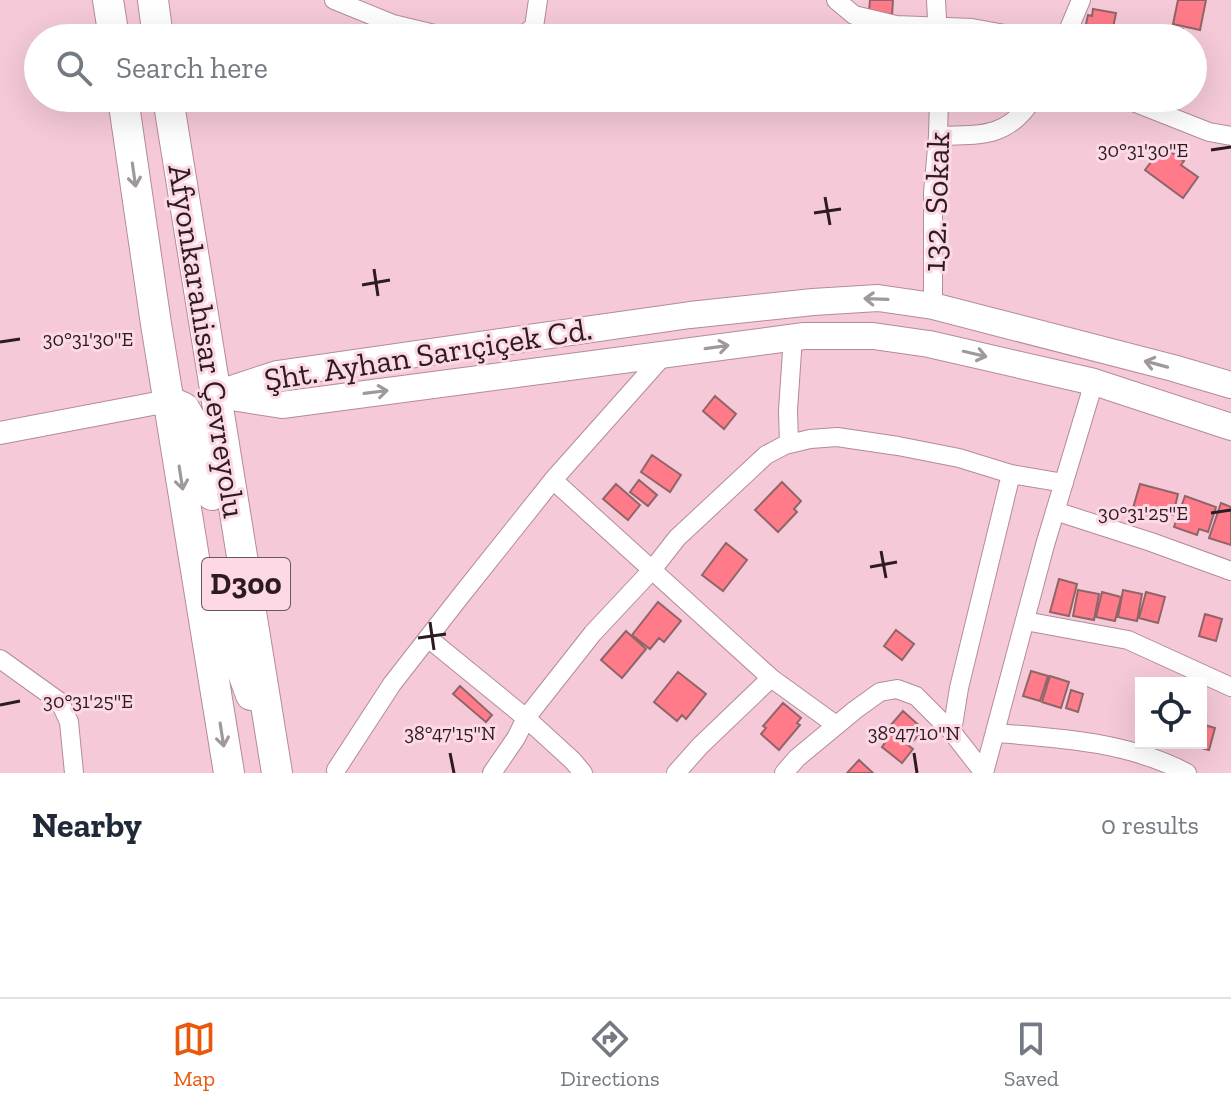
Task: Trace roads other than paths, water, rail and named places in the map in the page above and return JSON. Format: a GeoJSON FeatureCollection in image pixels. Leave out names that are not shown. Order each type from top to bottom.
{"type":"FeatureCollection","features":[{"type":"Feature","properties":{"kind":"highway"},"geometry":{"type":"LineString","coordinates":[[108,0],[112,24]]}},
{"type":"Feature","properties":{"kind":"highway"},"geometry":{"type":"LineString","coordinates":[[153,0],[156,24]]}},
{"type":"Feature","properties":{"kind":"highway","name":"Afyonkarahisar Çevreyolu"},"geometry":{"type":"LineString","coordinates":[[125,112],[168,401],[229,773]]}},
{"type":"Feature","properties":{"kind":"highway","name":"Afyonkarahisar Çevreyolu"},"geometry":{"type":"LineString","coordinates":[[170,112],[276,766]]}},
{"type":"Feature","properties":{"kind":"highway"},"geometry":{"type":"LineString","coordinates":[[168,401],[216,394]]}},
{"type":"Feature","properties":{"kind":"highway"},"geometry":{"type":"LineString","coordinates":[[168,401],[184,408],[200,436],[237,657],[276,766]]}},
{"type":"Feature","properties":{"kind":"main road","name":"Şht. Ayhan Sarıçiçek Cd."},"geometry":{"type":"LineString","coordinates":[[216,394],[277,374],[690,315],[878,298],[933,306],[1231,385]]}},
{"type":"Feature","properties":{"kind":"main road","name":"Şht. Ayhan Sarıçiçek Cd."},"geometry":{"type":"LineString","coordinates":[[216,394],[282,405],[793,337],[873,336],[929,344],[1094,382],[1231,427]]}},
{"type":"Feature","properties":{"kind":"street"},"geometry":{"type":"LineString","coordinates":[[334,0],[393,24]]}},
{"type":"Feature","properties":{"kind":"street"},"geometry":{"type":"LineString","coordinates":[[534,24],[538,0]]}},
{"type":"Feature","properties":{"kind":"street"},"geometry":{"type":"LineString","coordinates":[[836,0],[854,15],[892,24]]}},
{"type":"Feature","properties":{"kind":"street"},"geometry":{"type":"LineString","coordinates":[[936,0],[937,24]]}},
{"type":"Feature","properties":{"kind":"street"},"geometry":{"type":"LineString","coordinates":[[1071,24],[1081,0]]}},
{"type":"Feature","properties":{"kind":"street","name":"132. Sokak"},"geometry":{"type":"LineString","coordinates":[[933,306],[933,193],[939,112]]}},
{"type":"Feature","properties":{"kind":"street"},"geometry":{"type":"LineString","coordinates":[[938,136],[992,133],[1005,128],[1024,112]]}},
{"type":"Feature","properties":{"kind":"street"},"geometry":{"type":"LineString","coordinates":[[1158,112],[1209,132],[1231,136]]}},
{"type":"Feature","properties":{"kind":"street"},"geometry":{"type":"LineString","coordinates":[[789,444],[793,337]]}},
{"type":"Feature","properties":{"kind":"street"},"geometry":{"type":"LineString","coordinates":[[336,770],[392,684],[428,638],[553,480],[665,354]]}},
{"type":"Feature","properties":{"kind":"street"},"geometry":{"type":"LineString","coordinates":[[984,773],[1055,511],[1094,382]]}},
{"type":"Feature","properties":{"kind":"street"},"geometry":{"type":"LineString","coordinates":[[0,433],[168,401]]}},
{"type":"Feature","properties":{"kind":"street"},"geometry":{"type":"LineString","coordinates":[[492,773],[526,718],[593,633],[652,570],[677,538],[766,455],[789,444],[837,437],[959,458],[1011,474],[1064,483]]}},
{"type":"Feature","properties":{"kind":"street"},"geometry":{"type":"LineString","coordinates":[[952,732],[959,688],[1011,474]]}},
{"type":"Feature","properties":{"kind":"street"},"geometry":{"type":"LineString","coordinates":[[553,480],[771,678],[836,725]]}},
{"type":"Feature","properties":{"kind":"street"},"geometry":{"type":"LineString","coordinates":[[1055,511],[1231,571]]}},
{"type":"Feature","properties":{"kind":"street"},"geometry":{"type":"LineString","coordinates":[[1025,621],[1128,640],[1231,687]]}},
{"type":"Feature","properties":{"kind":"street"},"geometry":{"type":"LineString","coordinates":[[428,638],[526,718],[583,773]]}},
{"type":"Feature","properties":{"kind":"street"},"geometry":{"type":"LineString","coordinates":[[0,659],[60,702],[69,722],[74,773]]}},
{"type":"Feature","properties":{"kind":"street"},"geometry":{"type":"LineString","coordinates":[[676,773],[771,678]]}},
{"type":"Feature","properties":{"kind":"street"},"geometry":{"type":"LineString","coordinates":[[784,773],[836,725],[880,692],[897,689],[916,696],[952,732],[984,773]]}},
{"type":"Feature","properties":{"kind":"street"},"geometry":{"type":"LineString","coordinates":[[995,733],[1102,745],[1154,759],[1187,773]]}}]}
